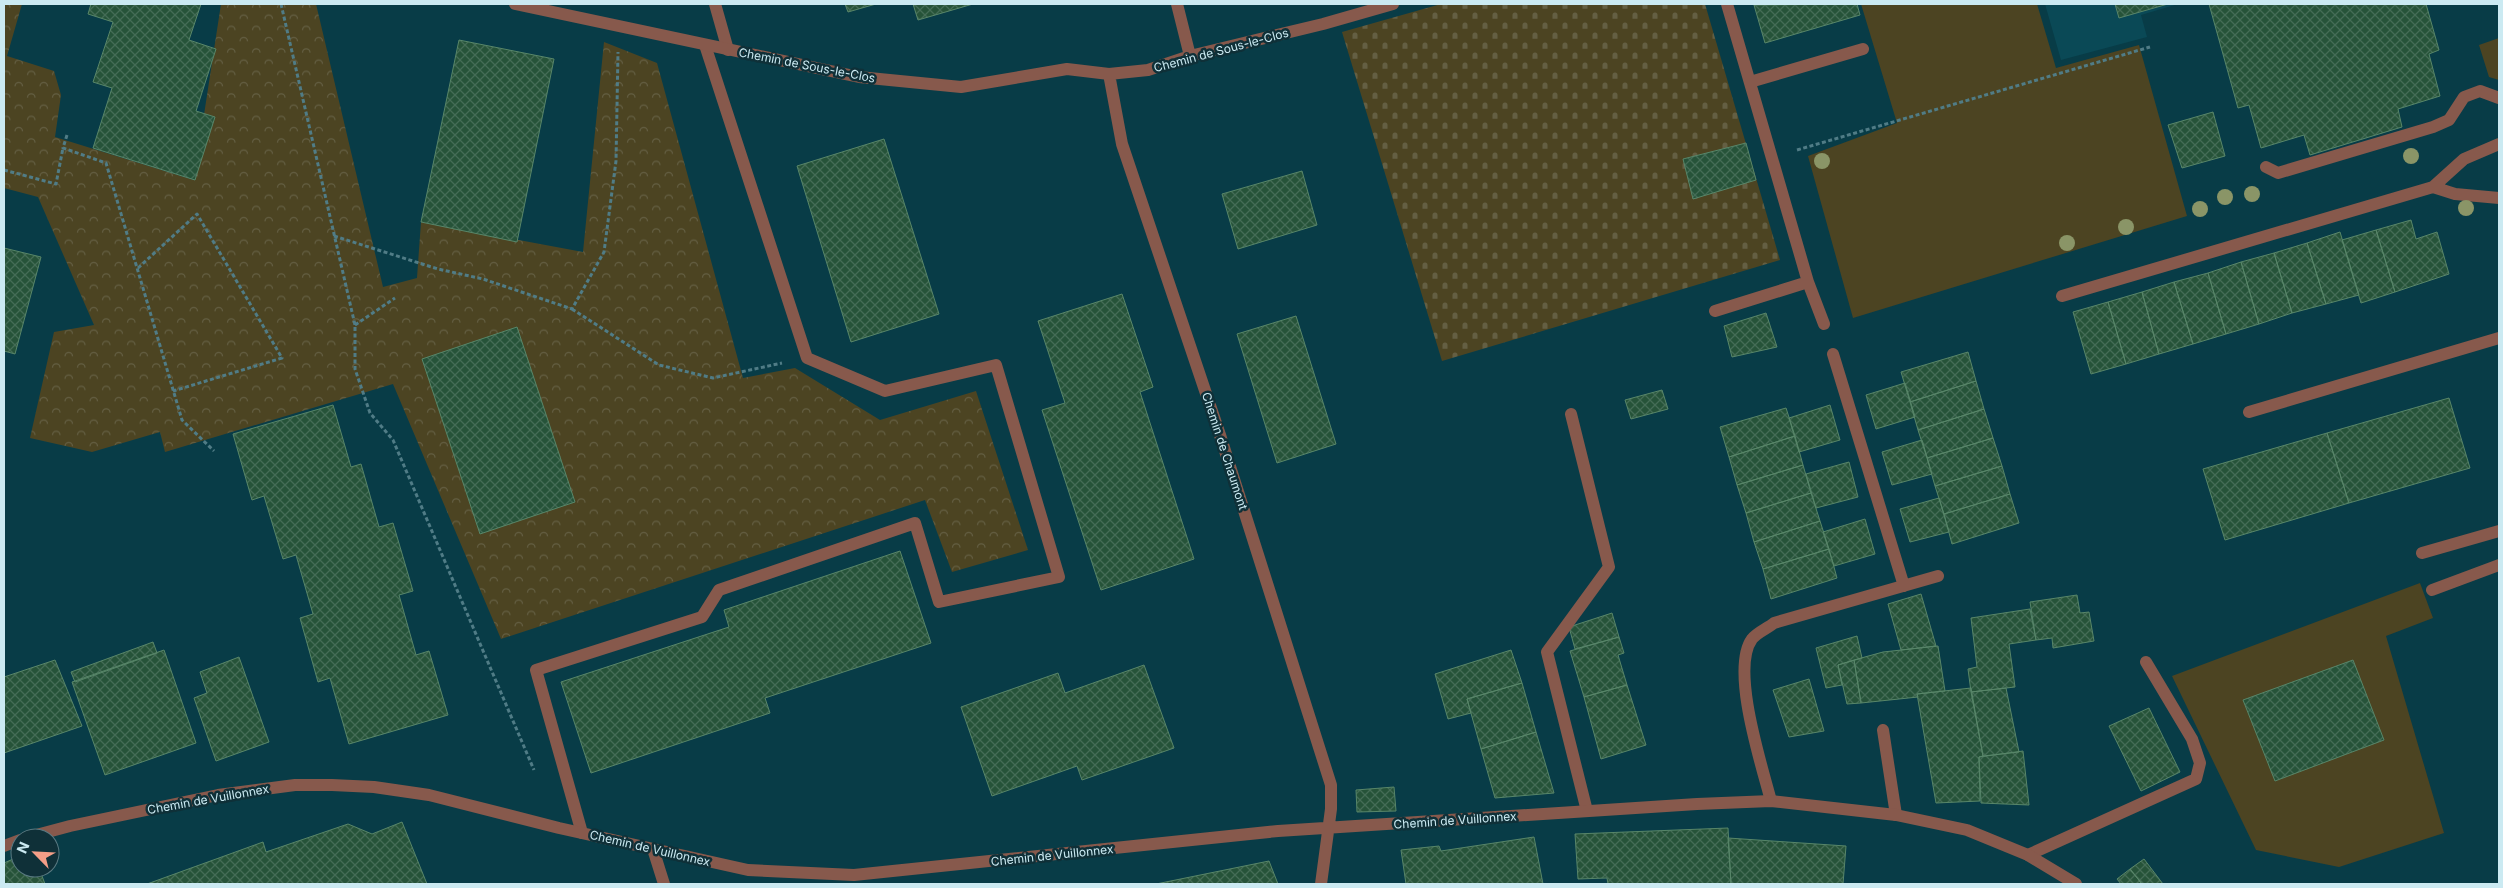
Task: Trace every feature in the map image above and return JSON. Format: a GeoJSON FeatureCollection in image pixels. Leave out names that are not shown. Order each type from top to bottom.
{"type":"FeatureCollection","features":[{"type":"Feature","properties":{"kind":"street","name":"Chemin de Sous-le-Clos"},"geometry":{"type":"LineString","coordinates":[[515,4],[859,77],[961,87],[1067,69],[1110,74],[1148,70],[1190,56],[1323,24],[1393,4]]}},
{"type":"Feature","properties":{"kind":"street"},"geometry":{"type":"LineString","coordinates":[[716,4],[728,50]]}},
{"type":"Feature","properties":{"kind":"street"},"geometry":{"type":"LineString","coordinates":[[1177,4],[1190,56]]}},
{"type":"Feature","properties":{"kind":"street"},"geometry":{"type":"LineString","coordinates":[[1727,4],[1808,282],[1824,324]]}},
{"type":"Feature","properties":{"kind":"street"},"geometry":{"type":"LineString","coordinates":[[582,833],[536,670],[702,617],[719,590],[915,524],[940,602],[1059,577],[996,364],[885,391],[807,358],[705,45]]}},
{"type":"Feature","properties":{"kind":"street"},"geometry":{"type":"LineString","coordinates":[[1750,82],[1863,49]]}},
{"type":"Feature","properties":{"kind":"street","name":"Chemin de Chaumont"},"geometry":{"type":"LineString","coordinates":[[1110,74],[1122,144],[1322,750],[1331,785],[1329,829],[1321,884]]}},
{"type":"Feature","properties":{"kind":"street"},"geometry":{"type":"LineString","coordinates":[[2266,167],[2278,173],[2433,127],[2449,120],[2464,97],[2480,91],[2499,98]]}},
{"type":"Feature","properties":{"kind":"street"},"geometry":{"type":"LineString","coordinates":[[2062,296],[2433,187],[2464,158],[2499,144]]}},
{"type":"Feature","properties":{"kind":"street"},"geometry":{"type":"LineString","coordinates":[[2433,187],[2455,194],[2499,198]]}},
{"type":"Feature","properties":{"kind":"street"},"geometry":{"type":"LineString","coordinates":[[1715,311],[1808,282]]}},
{"type":"Feature","properties":{"kind":"street"},"geometry":{"type":"LineString","coordinates":[[2249,412],[2499,338]]}},
{"type":"Feature","properties":{"kind":"street"},"geometry":{"type":"LineString","coordinates":[[1833,354],[1904,586]]}},
{"type":"Feature","properties":{"kind":"street"},"geometry":{"type":"LineString","coordinates":[[1571,414],[1609,567],[1547,652],[1587,811]]}},
{"type":"Feature","properties":{"kind":"street"},"geometry":{"type":"LineString","coordinates":[[2422,553],[2499,531]]}},
{"type":"Feature","properties":{"kind":"street"},"geometry":{"type":"LineString","coordinates":[[2432,590],[2499,565]]}},
{"type":"Feature","properties":{"kind":"street"},"geometry":{"type":"LineString","coordinates":[[1771,802],[1745,694],[1744,665],[1752,639],[1774,623],[1938,576]]}},
{"type":"Feature","properties":{"kind":"street"},"geometry":{"type":"LineString","coordinates":[[2028,855],[2196,779],[2200,763],[2192,739],[2146,662]]}},
{"type":"Feature","properties":{"kind":"street"},"geometry":{"type":"LineString","coordinates":[[1884,730],[1896,815]]}},
{"type":"Feature","properties":{"kind":"street","name":"Chemin de Vuillonnex"},"geometry":{"type":"LineString","coordinates":[[60,829],[218,795],[285,786],[332,785],[374,787],[429,795],[582,833],[748,870],[854,876],[1278,831],[1587,811],[1771,802],[1896,815],[1967,830],[2028,855],[2076,884]]}},
{"type":"Feature","properties":{"kind":"street"},"geometry":{"type":"LineString","coordinates":[[653,849],[664,884]]}},
{"type":"Feature","properties":{"kind":"path"},"geometry":{"type":"LineString","coordinates":[[282,4],[355,325],[355,369],[370,413],[393,440],[536,774]]}},
{"type":"Feature","properties":{"kind":"path"},"geometry":{"type":"LineString","coordinates":[[1772,157],[2150,47]]}},
{"type":"Feature","properties":{"kind":"path"},"geometry":{"type":"LineString","coordinates":[[572,309],[604,252],[616,161],[618,49]]}},
{"type":"Feature","properties":{"kind":"path"},"geometry":{"type":"LineString","coordinates":[[4,170],[56,184],[66,135]]}},
{"type":"Feature","properties":{"kind":"path"},"geometry":{"type":"LineString","coordinates":[[63,148],[106,163],[182,420],[214,451]]}},
{"type":"Feature","properties":{"kind":"path"},"geometry":{"type":"LineString","coordinates":[[138,268],[197,214],[282,358],[172,391]]}},
{"type":"Feature","properties":{"kind":"path"},"geometry":{"type":"LineString","coordinates":[[334,236],[438,269],[483,279],[572,309],[659,365],[713,378],[807,358]]}},
{"type":"Feature","properties":{"kind":"path"},"geometry":{"type":"LineString","coordinates":[[355,325],[395,298]]}},
{"type":"Feature","properties":{"kind":"shaded area"},"geometry":{"type":"Polygon","coordinates":[[[2045,4],[2178,4],[2141,15],[2147,37],[2061,60],[2045,4]]]}},
{"type":"Feature","properties":{"kind":"green space"},"geometry":{"type":"Polygon","coordinates":[[[4,4],[22,4],[7,56],[54,71],[61,95],[55,137],[194,180],[221,4],[316,4],[383,287],[417,278],[421,222],[583,252],[604,42],[657,63],[743,378],[795,368],[880,420],[976,391],[1028,550],[952,572],[925,500],[501,639],[393,384],[165,452],[160,432],[92,452],[30,438],[54,332],[94,325],[38,197],[4,188],[4,4]]]}},
{"type":"Feature","properties":{"kind":"green space"},"geometry":{"type":"Polygon","coordinates":[[[1441,4],[1705,4],[1780,260],[1442,361],[1342,32],[1441,4]]]}},
{"type":"Feature","properties":{"kind":"green space"},"geometry":{"type":"Polygon","coordinates":[[[1861,4],[2037,4],[2056,68],[2139,45],[2187,216],[1853,318],[1808,156],[1897,123],[1861,4]]]}},
{"type":"Feature","properties":{"kind":"green space"},"geometry":{"type":"Polygon","coordinates":[[[2499,38],[2499,80],[2489,77],[2479,45],[2499,38]]]}},
{"type":"Feature","properties":{"kind":"green space"},"geometry":{"type":"Polygon","coordinates":[[[2420,583],[2433,618],[2386,636],[2444,833],[2339,867],[2256,850],[2172,676],[2420,583]]]}},
{"type":"Feature","properties":{"kind":"building"},"geometry":{"type":"Polygon","coordinates":[[[91,4],[201,4],[189,40],[216,49],[196,111],[215,117],[195,180],[93,148],[112,88],[93,82],[113,22],[88,14],[91,4]]]}},
{"type":"Feature","properties":{"kind":"building"},"geometry":{"type":"Polygon","coordinates":[[[845,4],[876,4],[848,12],[845,4]]]}},
{"type":"Feature","properties":{"kind":"building"},"geometry":{"type":"Polygon","coordinates":[[[913,4],[973,4],[918,20],[913,4]]]}},
{"type":"Feature","properties":{"kind":"building"},"geometry":{"type":"Polygon","coordinates":[[[1857,4],[1860,15],[1765,43],[1754,5],[1857,4]]]}},
{"type":"Feature","properties":{"kind":"building"},"geometry":{"type":"Polygon","coordinates":[[[2115,4],[2168,4],[2119,18],[2115,4]]]}},
{"type":"Feature","properties":{"kind":"building"},"geometry":{"type":"Polygon","coordinates":[[[2209,4],[2426,4],[2439,50],[2429,54],[2440,96],[2398,109],[2402,127],[2310,155],[2304,135],[2261,148],[2249,105],[2238,108],[2209,4]]]}},
{"type":"Feature","properties":{"kind":"building"},"geometry":{"type":"Polygon","coordinates":[[[459,40],[554,59],[517,242],[421,222],[459,40]]]}},
{"type":"Feature","properties":{"kind":"building"},"geometry":{"type":"Polygon","coordinates":[[[2213,112],[2225,156],[2182,168],[2168,125],[2213,112]]]}},
{"type":"Feature","properties":{"kind":"building"},"geometry":{"type":"Polygon","coordinates":[[[884,139],[939,314],[851,342],[797,166],[884,139]]]}},
{"type":"Feature","properties":{"kind":"building"},"geometry":{"type":"Polygon","coordinates":[[[1746,143],[1756,180],[1693,199],[1683,159],[1746,143]]]}},
{"type":"Feature","properties":{"kind":"building"},"geometry":{"type":"Polygon","coordinates":[[[1302,171],[1317,225],[1238,249],[1222,194],[1302,171]]]}},
{"type":"Feature","properties":{"kind":"building"},"geometry":{"type":"Polygon","coordinates":[[[2411,220],[2416,239],[2437,232],[2449,274],[2395,292],[2376,230],[2411,220]]]}},
{"type":"Feature","properties":{"kind":"building"},"geometry":{"type":"Polygon","coordinates":[[[2376,230],[2395,292],[2361,303],[2342,240],[2376,230]]]}},
{"type":"Feature","properties":{"kind":"building"},"geometry":{"type":"Polygon","coordinates":[[[2340,232],[2359,295],[2326,304],[2307,243],[2340,232]]]}},
{"type":"Feature","properties":{"kind":"building"},"geometry":{"type":"Polygon","coordinates":[[[2307,243],[2326,304],[2292,313],[2274,253],[2307,243]]]}},
{"type":"Feature","properties":{"kind":"building"},"geometry":{"type":"Polygon","coordinates":[[[4,248],[41,257],[15,354],[4,351],[4,248]]]}},
{"type":"Feature","properties":{"kind":"building"},"geometry":{"type":"Polygon","coordinates":[[[2274,253],[2292,313],[2259,324],[2241,262],[2274,253]]]}},
{"type":"Feature","properties":{"kind":"building"},"geometry":{"type":"Polygon","coordinates":[[[2241,262],[2259,324],[2226,334],[2208,273],[2241,262]]]}},
{"type":"Feature","properties":{"kind":"building"},"geometry":{"type":"Polygon","coordinates":[[[2208,273],[2226,334],[2193,344],[2174,282],[2208,273]]]}},
{"type":"Feature","properties":{"kind":"building"},"geometry":{"type":"Polygon","coordinates":[[[2174,282],[2193,344],[2159,354],[2142,292],[2174,282]]]}},
{"type":"Feature","properties":{"kind":"building"},"geometry":{"type":"Polygon","coordinates":[[[2142,292],[2159,354],[2126,364],[2108,302],[2142,292]]]}},
{"type":"Feature","properties":{"kind":"building"},"geometry":{"type":"Polygon","coordinates":[[[1122,294],[1153,387],[1140,392],[1194,559],[1101,590],[1042,410],[1065,403],[1038,321],[1122,294]]]}},
{"type":"Feature","properties":{"kind":"building"},"geometry":{"type":"Polygon","coordinates":[[[2108,302],[2126,364],[2091,374],[2073,312],[2108,302]]]}},
{"type":"Feature","properties":{"kind":"building"},"geometry":{"type":"Polygon","coordinates":[[[1766,313],[1777,347],[1732,357],[1724,326],[1766,313]]]}},
{"type":"Feature","properties":{"kind":"building"},"geometry":{"type":"Polygon","coordinates":[[[1296,316],[1336,444],[1277,463],[1237,334],[1296,316]]]}},
{"type":"Feature","properties":{"kind":"building"},"geometry":{"type":"Polygon","coordinates":[[[517,327],[575,502],[480,534],[422,359],[517,327]]]}},
{"type":"Feature","properties":{"kind":"building"},"geometry":{"type":"Polygon","coordinates":[[[1968,352],[1976,381],[1910,402],[1901,372],[1968,352]]]}},
{"type":"Feature","properties":{"kind":"building"},"geometry":{"type":"Polygon","coordinates":[[[1976,381],[1984,409],[1918,430],[1910,402],[1976,381]]]}},
{"type":"Feature","properties":{"kind":"building"},"geometry":{"type":"Polygon","coordinates":[[[1905,383],[1915,417],[1876,429],[1866,395],[1905,383]]]}},
{"type":"Feature","properties":{"kind":"building"},"geometry":{"type":"Polygon","coordinates":[[[1662,390],[1668,409],[1631,419],[1625,400],[1662,390]]]}},
{"type":"Feature","properties":{"kind":"building"},"geometry":{"type":"Polygon","coordinates":[[[2449,398],[2470,468],[2349,503],[2327,433],[2449,398]]]}},
{"type":"Feature","properties":{"kind":"building"},"geometry":{"type":"Polygon","coordinates":[[[333,405],[351,467],[361,464],[379,527],[393,523],[413,591],[399,595],[416,655],[429,651],[448,715],[349,744],[330,678],[318,682],[300,618],[313,614],[296,555],[283,559],[264,496],[252,500],[233,434],[333,405]]]}},
{"type":"Feature","properties":{"kind":"building"},"geometry":{"type":"Polygon","coordinates":[[[1830,405],[1840,440],[1799,452],[1789,418],[1830,405]]]}},
{"type":"Feature","properties":{"kind":"building"},"geometry":{"type":"Polygon","coordinates":[[[1786,408],[1795,436],[1729,457],[1720,427],[1786,408]]]}},
{"type":"Feature","properties":{"kind":"building"},"geometry":{"type":"Polygon","coordinates":[[[1984,409],[1993,438],[1927,458],[1918,430],[1984,409]]]}},
{"type":"Feature","properties":{"kind":"building"},"geometry":{"type":"Polygon","coordinates":[[[2327,433],[2349,503],[2225,540],[2203,469],[2327,433]]]}},
{"type":"Feature","properties":{"kind":"building"},"geometry":{"type":"Polygon","coordinates":[[[1795,436],[1803,465],[1737,485],[1729,457],[1795,436]]]}},
{"type":"Feature","properties":{"kind":"building"},"geometry":{"type":"Polygon","coordinates":[[[1993,438],[2002,466],[1935,486],[1927,458],[1993,438]]]}},
{"type":"Feature","properties":{"kind":"building"},"geometry":{"type":"Polygon","coordinates":[[[1922,440],[1932,474],[1892,485],[1882,452],[1922,440]]]}},
{"type":"Feature","properties":{"kind":"building"},"geometry":{"type":"Polygon","coordinates":[[[1849,462],[1858,497],[1816,508],[1806,474],[1849,462]]]}},
{"type":"Feature","properties":{"kind":"building"},"geometry":{"type":"Polygon","coordinates":[[[1803,465],[1811,493],[1746,513],[1737,485],[1803,465]]]}},
{"type":"Feature","properties":{"kind":"building"},"geometry":{"type":"Polygon","coordinates":[[[2002,466],[2010,494],[1944,514],[1935,486],[2002,466]]]}},
{"type":"Feature","properties":{"kind":"building"},"geometry":{"type":"Polygon","coordinates":[[[1811,493],[1820,521],[1754,542],[1746,513],[1811,493]]]}},
{"type":"Feature","properties":{"kind":"building"},"geometry":{"type":"Polygon","coordinates":[[[2010,494],[2019,523],[1952,544],[1944,514],[2010,494]]]}},
{"type":"Feature","properties":{"kind":"building"},"geometry":{"type":"Polygon","coordinates":[[[1939,498],[1949,532],[1910,542],[1900,509],[1939,498]]]}},
{"type":"Feature","properties":{"kind":"building"},"geometry":{"type":"Polygon","coordinates":[[[1865,519],[1875,554],[1834,566],[1823,532],[1865,519]]]}},
{"type":"Feature","properties":{"kind":"building"},"geometry":{"type":"Polygon","coordinates":[[[1820,521],[1829,549],[1763,569],[1754,542],[1820,521]]]}},
{"type":"Feature","properties":{"kind":"building"},"geometry":{"type":"Polygon","coordinates":[[[1829,549],[1837,578],[1771,599],[1763,569],[1829,549]]]}},
{"type":"Feature","properties":{"kind":"building"},"geometry":{"type":"Polygon","coordinates":[[[900,551],[931,643],[765,698],[770,713],[591,773],[561,682],[729,627],[724,610],[900,551]]]}},
{"type":"Feature","properties":{"kind":"building"},"geometry":{"type":"Polygon","coordinates":[[[1921,594],[1936,646],[1901,650],[1888,604],[1921,594]]]}},
{"type":"Feature","properties":{"kind":"building"},"geometry":{"type":"Polygon","coordinates":[[[2077,595],[2080,613],[2089,612],[2094,641],[2053,648],[2052,638],[2036,640],[2030,602],[2077,595]]]}},
{"type":"Feature","properties":{"kind":"building"},"geometry":{"type":"Polygon","coordinates":[[[2030,609],[2036,640],[2009,644],[2015,687],[1971,692],[1968,669],[1977,667],[1971,618],[2030,609]]]}},
{"type":"Feature","properties":{"kind":"building"},"geometry":{"type":"Polygon","coordinates":[[[1612,613],[1619,637],[1575,649],[1569,627],[1612,613]]]}},
{"type":"Feature","properties":{"kind":"building"},"geometry":{"type":"Polygon","coordinates":[[[1857,636],[1862,658],[1838,665],[1842,685],[1826,688],[1816,648],[1857,636]]]}},
{"type":"Feature","properties":{"kind":"building"},"geometry":{"type":"Polygon","coordinates":[[[1619,637],[1624,653],[1618,655],[1627,685],[1584,697],[1570,651],[1619,637]]]}},
{"type":"Feature","properties":{"kind":"building"},"geometry":{"type":"Polygon","coordinates":[[[153,642],[157,653],[75,682],[71,672],[153,642]]]}},
{"type":"Feature","properties":{"kind":"building"},"geometry":{"type":"Polygon","coordinates":[[[1938,646],[1945,691],[1917,694],[1918,697],[1861,703],[1854,660],[1883,652],[1938,646]]]}},
{"type":"Feature","properties":{"kind":"building"},"geometry":{"type":"Polygon","coordinates":[[[164,650],[196,743],[105,775],[72,682],[164,650]]]}},
{"type":"Feature","properties":{"kind":"building"},"geometry":{"type":"Polygon","coordinates":[[[1511,650],[1522,683],[1467,699],[1471,713],[1448,719],[1435,674],[1511,650]]]}},
{"type":"Feature","properties":{"kind":"building"},"geometry":{"type":"Polygon","coordinates":[[[239,657],[269,742],[216,761],[194,698],[207,693],[200,672],[239,657]]]}},
{"type":"Feature","properties":{"kind":"building"},"geometry":{"type":"Polygon","coordinates":[[[55,660],[82,726],[4,753],[4,677],[55,660]]]}},
{"type":"Feature","properties":{"kind":"building"},"geometry":{"type":"Polygon","coordinates":[[[1854,660],[1861,703],[1847,704],[1838,665],[1854,660]]]}},
{"type":"Feature","properties":{"kind":"building"},"geometry":{"type":"Polygon","coordinates":[[[2353,660],[2384,740],[2275,781],[2243,700],[2353,660]]]}},
{"type":"Feature","properties":{"kind":"building"},"geometry":{"type":"Polygon","coordinates":[[[1144,665],[1174,748],[1082,780],[1077,766],[992,796],[961,707],[1058,673],[1065,693],[1144,665]]]}},
{"type":"Feature","properties":{"kind":"building"},"geometry":{"type":"Polygon","coordinates":[[[1809,679],[1824,731],[1789,737],[1773,690],[1809,679]]]}},
{"type":"Feature","properties":{"kind":"building"},"geometry":{"type":"Polygon","coordinates":[[[1522,683],[1536,732],[1481,749],[1467,699],[1522,683]]]}},
{"type":"Feature","properties":{"kind":"building"},"geometry":{"type":"Polygon","coordinates":[[[1627,685],[1646,745],[1601,759],[1584,697],[1627,685]]]}},
{"type":"Feature","properties":{"kind":"building"},"geometry":{"type":"Polygon","coordinates":[[[1971,688],[1983,756],[1979,757],[1980,801],[1936,803],[1917,694],[1971,688]]]}},
{"type":"Feature","properties":{"kind":"building"},"geometry":{"type":"Polygon","coordinates":[[[2006,688],[2019,752],[1983,756],[1971,692],[2006,688]]]}},
{"type":"Feature","properties":{"kind":"building"},"geometry":{"type":"Polygon","coordinates":[[[2149,708],[2180,772],[2141,791],[2109,726],[2149,708]]]}},
{"type":"Feature","properties":{"kind":"building"},"geometry":{"type":"Polygon","coordinates":[[[1536,732],[1554,793],[1495,798],[1481,749],[1536,732]]]}},
{"type":"Feature","properties":{"kind":"building"},"geometry":{"type":"Polygon","coordinates":[[[2023,751],[2029,805],[1981,803],[1979,757],[2023,751]]]}},
{"type":"Feature","properties":{"kind":"building"},"geometry":{"type":"Polygon","coordinates":[[[1394,787],[1396,811],[1357,812],[1356,790],[1394,787]]]}},
{"type":"Feature","properties":{"kind":"building"},"geometry":{"type":"Polygon","coordinates":[[[402,822],[427,884],[147,884],[263,842],[266,852],[348,824],[372,834],[402,822]]]}},
{"type":"Feature","properties":{"kind":"building"},"geometry":{"type":"Polygon","coordinates":[[[1728,828],[1731,884],[1608,884],[1607,878],[1578,879],[1575,834],[1728,828]]]}},
{"type":"Feature","properties":{"kind":"building"},"geometry":{"type":"Polygon","coordinates":[[[1534,837],[1543,884],[1406,884],[1401,850],[1439,846],[1441,851],[1534,837]]]}},
{"type":"Feature","properties":{"kind":"building"},"geometry":{"type":"Polygon","coordinates":[[[1728,838],[1846,846],[1843,884],[1731,884],[1728,838]]]}},
{"type":"Feature","properties":{"kind":"building"},"geometry":{"type":"Polygon","coordinates":[[[2144,859],[2163,884],[2142,884],[2130,869],[2144,859]]]}},
{"type":"Feature","properties":{"kind":"building"},"geometry":{"type":"Polygon","coordinates":[[[10,860],[10,878],[43,878],[45,884],[4,884],[4,863],[10,860]]]}},
{"type":"Feature","properties":{"kind":"building"},"geometry":{"type":"Polygon","coordinates":[[[1269,861],[1278,884],[1156,884],[1269,861]]]}},
{"type":"Feature","properties":{"kind":"building"},"geometry":{"type":"Polygon","coordinates":[[[2130,869],[2142,884],[2121,884],[2117,879],[2130,869]]]}}]}
